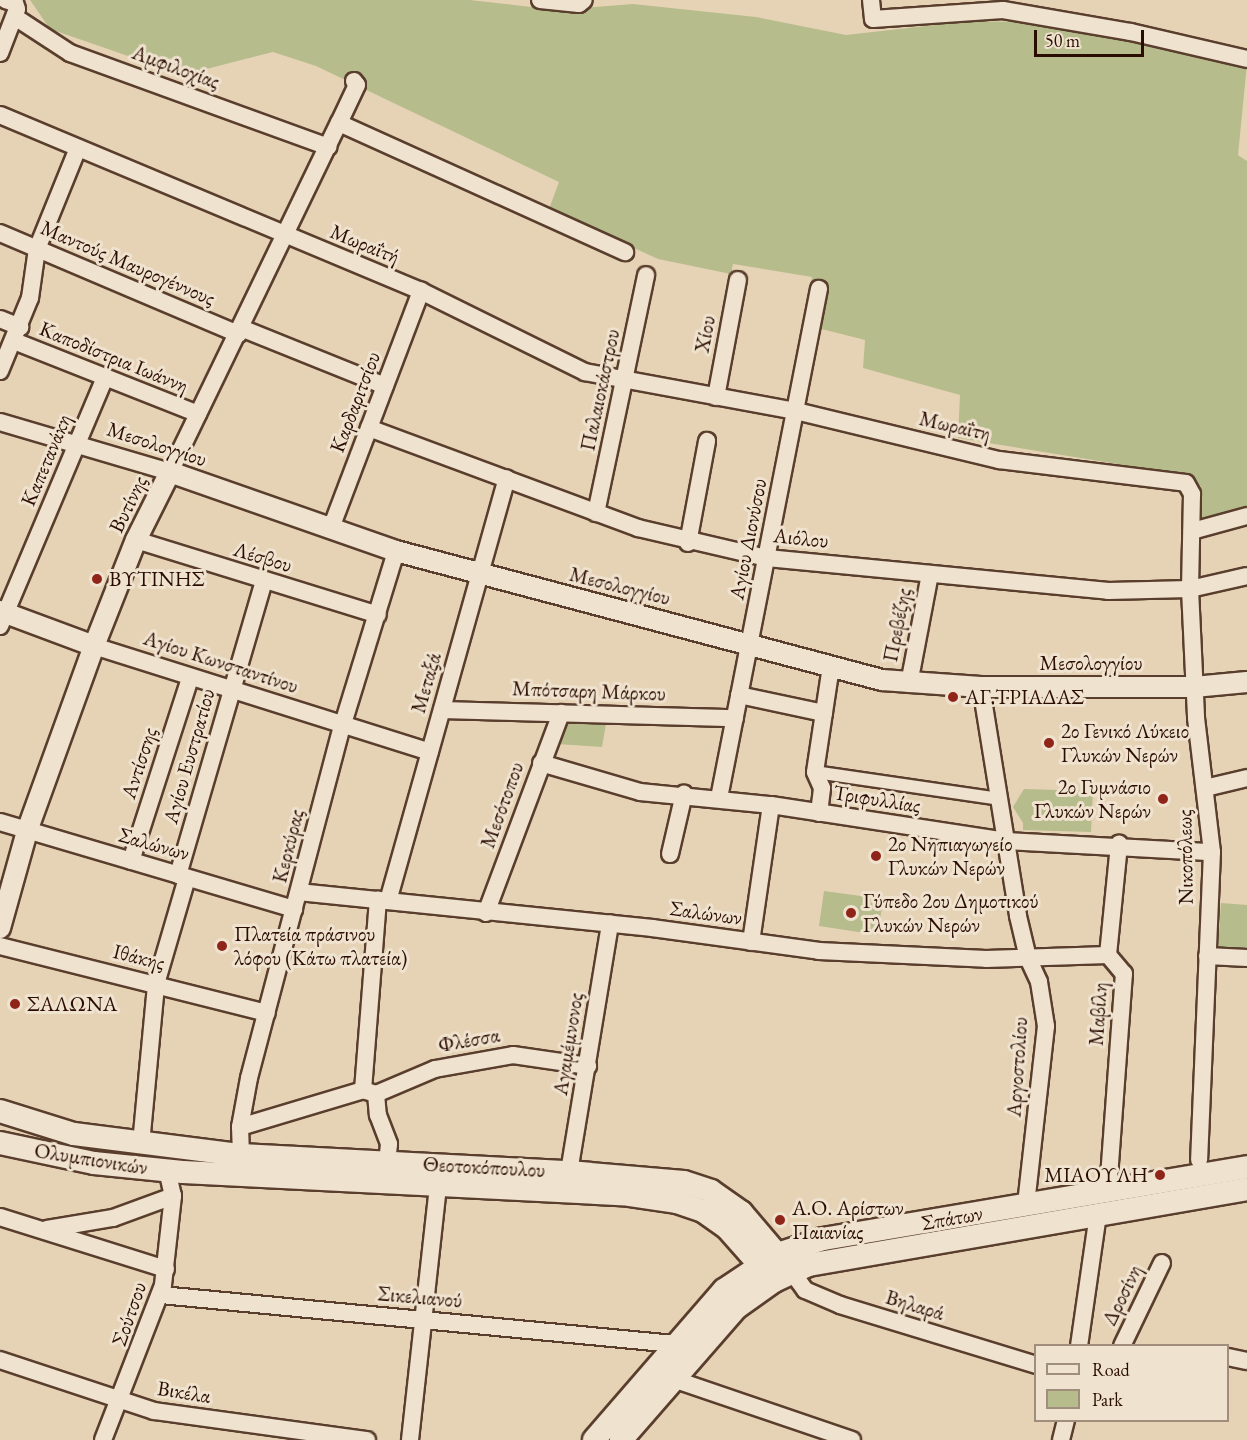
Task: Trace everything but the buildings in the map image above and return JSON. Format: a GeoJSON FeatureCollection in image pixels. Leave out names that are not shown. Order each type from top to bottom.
{"type":"FeatureCollection","features":[{"type":"Feature","properties":{"kind":"main road","name":"Ολυμπιονικών"},"geometry":{"type":"LineString","coordinates":[[0,1112],[74,1134],[141,1144]]}},
{"type":"Feature","properties":{"kind":"main road","name":"Ολυμπιονικών"},"geometry":{"type":"LineString","coordinates":[[0,1143],[94,1163],[175,1171]]}},
{"type":"Feature","properties":{"kind":"main road","name":"Θεοτοκόπουλου"},"geometry":{"type":"LineString","coordinates":[[141,1144],[241,1155],[665,1178],[699,1186],[741,1212],[776,1267]]}},
{"type":"Feature","properties":{"kind":"main road","name":"Σπάτων"},"geometry":{"type":"LineString","coordinates":[[594,1440],[724,1290],[776,1267],[823,1239],[1247,1167]]}},
{"type":"Feature","properties":{"kind":"main road","name":"Θεοτοκόπουλου"},"geometry":{"type":"LineString","coordinates":[[175,1171],[630,1196],[677,1202],[712,1217],[776,1267]]}},
{"type":"Feature","properties":{"kind":"main road","name":"Σπάτων"},"geometry":{"type":"LineString","coordinates":[[621,1440],[736,1308],[776,1267],[829,1260],[1247,1188]]}},
{"type":"Feature","properties":{"kind":"street"},"geometry":{"type":"LineString","coordinates":[[0,53],[15,17],[15,3],[5,0]]}},
{"type":"Feature","properties":{"kind":"street"},"geometry":{"type":"LineString","coordinates":[[540,0],[579,4],[584,0]]}},
{"type":"Feature","properties":{"kind":"street"},"geometry":{"type":"LineString","coordinates":[[872,0],[873,19],[1003,10],[1131,32],[1247,59]]}},
{"type":"Feature","properties":{"kind":"street","name":"Αμφιλοχίας"},"geometry":{"type":"LineString","coordinates":[[15,17],[70,53],[328,147]]}},
{"type":"Feature","properties":{"kind":"street","name":"Βυτίνης"},"geometry":{"type":"LineString","coordinates":[[0,928],[27,831],[94,646],[136,540],[328,147],[356,83]]}},
{"type":"Feature","properties":{"kind":"street","name":"Μωραΐτή"},"geometry":{"type":"LineString","coordinates":[[0,115],[421,291],[577,369],[716,397]]}},
{"type":"Feature","properties":{"kind":"street"},"geometry":{"type":"LineString","coordinates":[[339,123],[625,252]]}},
{"type":"Feature","properties":{"kind":"street"},"geometry":{"type":"LineString","coordinates":[[0,371],[30,298],[37,249],[78,148]]}},
{"type":"Feature","properties":{"kind":"street","name":"Μαντούς Μαυρογέννους"},"geometry":{"type":"LineString","coordinates":[[0,233],[239,331],[385,386]]}},
{"type":"Feature","properties":{"kind":"street","name":"Παλαιοκάστρου"},"geometry":{"type":"LineString","coordinates":[[597,513],[646,276]]}},
{"type":"Feature","properties":{"kind":"street","name":"Χίου"},"geometry":{"type":"LineString","coordinates":[[716,397],[738,280]]}},
{"type":"Feature","properties":{"kind":"street","name":"Αγίου Διονύσου"},"geometry":{"type":"LineString","coordinates":[[718,798],[819,290]]}},
{"type":"Feature","properties":{"kind":"street","name":"Καρδαριτσίου"},"geometry":{"type":"LineString","coordinates":[[331,528],[421,291]]}},
{"type":"Feature","properties":{"kind":"street","name":"Καποδίστρια Ιωάννη"},"geometry":{"type":"LineString","coordinates":[[0,319],[17,334],[105,377],[198,414]]}},
{"type":"Feature","properties":{"kind":"street","name":"Καπετανάκη"},"geometry":{"type":"LineString","coordinates":[[1,617],[78,444],[105,377]]}},
{"type":"Feature","properties":{"kind":"street","name":"Μωραΐτη"},"geometry":{"type":"LineString","coordinates":[[716,397],[796,411],[999,460],[1186,483]]}},
{"type":"Feature","properties":{"kind":"street","name":"Μεσολογγίου"},"geometry":{"type":"LineString","coordinates":[[0,422],[170,472],[396,551],[480,575],[909,684],[981,687],[1194,687],[1247,682]]}},
{"type":"Feature","properties":{"kind":"street","name":"Αιόλου"},"geometry":{"type":"LineString","coordinates":[[369,428],[597,513],[688,543],[767,558],[1086,590],[1190,590],[1247,576]]}},
{"type":"Feature","properties":{"kind":"street"},"geometry":{"type":"LineString","coordinates":[[688,543],[707,441]]}},
{"type":"Feature","properties":{"kind":"street","name":"Μεταξά"},"geometry":{"type":"LineString","coordinates":[[387,1163],[389,1144],[370,1092],[383,900],[430,752],[507,478]]}},
{"type":"Feature","properties":{"kind":"street","name":"Νικοπόλεως"},"geometry":{"type":"LineString","coordinates":[[1186,483],[1192,494],[1190,590],[1194,687],[1212,852],[1200,1160]]}},
{"type":"Feature","properties":{"kind":"street"},"geometry":{"type":"LineString","coordinates":[[1192,531],[1247,516]]}},
{"type":"Feature","properties":{"kind":"street","name":"Λέσβου"},"geometry":{"type":"LineString","coordinates":[[136,540],[378,615]]}},
{"type":"Feature","properties":{"kind":"street","name":"Κερκύρας"},"geometry":{"type":"LineString","coordinates":[[241,1155],[240,1127],[267,1012],[342,726],[396,551]]}},
{"type":"Feature","properties":{"kind":"street","name":"Πρεβέζης"},"geometry":{"type":"LineString","coordinates":[[909,684],[930,574]]}},
{"type":"Feature","properties":{"kind":"street","name":"Αγίου Ευστρατίου"},"geometry":{"type":"LineString","coordinates":[[141,1144],[156,984],[231,691],[264,581]]}},
{"type":"Feature","properties":{"kind":"street","name":"Αγίου Κωνσταντίνου"},"geometry":{"type":"LineString","coordinates":[[1,617],[430,752]]}},
{"type":"Feature","properties":{"kind":"street"},"geometry":{"type":"LineString","coordinates":[[819,813],[822,789],[815,772],[831,666]]}},
{"type":"Feature","properties":{"kind":"street","name":"Αντίσσης"},"geometry":{"type":"LineString","coordinates":[[131,861],[190,678]]}},
{"type":"Feature","properties":{"kind":"street","name":"Αργοστολίου"},"geometry":{"type":"LineString","coordinates":[[981,687],[1028,958],[1039,982],[1046,1026],[1026,1205]]}},
{"type":"Feature","properties":{"kind":"street"},"geometry":{"type":"LineString","coordinates":[[739,695],[824,713]]}},
{"type":"Feature","properties":{"kind":"street","name":"Μπότσαρη Μάρκου"},"geometry":{"type":"LineString","coordinates":[[442,710],[735,718]]}},
{"type":"Feature","properties":{"kind":"street","name":"Μεσότοπου"},"geometry":{"type":"LineString","coordinates":[[486,913],[561,713]]}},
{"type":"Feature","properties":{"kind":"street","name":"Τριφυλλίας"},"geometry":{"type":"LineString","coordinates":[[541,763],[622,789],[771,805],[1006,841],[1119,844],[1212,852]]}},
{"type":"Feature","properties":{"kind":"street"},"geometry":{"type":"LineString","coordinates":[[815,772],[1000,798]]}},
{"type":"Feature","properties":{"kind":"street"},"geometry":{"type":"LineString","coordinates":[[1204,788],[1247,778]]}},
{"type":"Feature","properties":{"kind":"street"},"geometry":{"type":"LineString","coordinates":[[670,854],[684,794]]}},
{"type":"Feature","properties":{"kind":"street"},"geometry":{"type":"LineString","coordinates":[[751,942],[771,805]]}},
{"type":"Feature","properties":{"kind":"street","name":"Σαλώνων"},"geometry":{"type":"LineString","coordinates":[[0,822],[294,909]]}},
{"type":"Feature","properties":{"kind":"street","name":"Μαβίλη"},"geometry":{"type":"LineString","coordinates":[[1108,1191],[1124,974],[1108,955],[1119,844]]}},
{"type":"Feature","properties":{"kind":"street","name":"Σαλώνων"},"geometry":{"type":"LineString","coordinates":[[299,892],[486,913],[610,923],[751,942],[888,956],[1028,958],[1108,955]]}},
{"type":"Feature","properties":{"kind":"street","name":"Αγαμέμνονος"},"geometry":{"type":"LineString","coordinates":[[569,1172],[610,923]]}},
{"type":"Feature","properties":{"kind":"street","name":"Ιθάκης"},"geometry":{"type":"LineString","coordinates":[[0,946],[267,1012]]}},
{"type":"Feature","properties":{"kind":"street"},"geometry":{"type":"LineString","coordinates":[[1207,956],[1247,958]]}},
{"type":"Feature","properties":{"kind":"street","name":"Φλέσσα"},"geometry":{"type":"LineString","coordinates":[[370,1092],[435,1069],[513,1055],[588,1066]]}},
{"type":"Feature","properties":{"kind":"street"},"geometry":{"type":"LineString","coordinates":[[240,1127],[370,1092]]}},
{"type":"Feature","properties":{"kind":"street","name":"Σούτσου"},"geometry":{"type":"LineString","coordinates":[[103,1440],[161,1295],[166,1269],[175,1171]]}},
{"type":"Feature","properties":{"kind":"street"},"geometry":{"type":"LineString","coordinates":[[410,1440],[425,1320],[438,1185]]}},
{"type":"Feature","properties":{"kind":"street"},"geometry":{"type":"LineString","coordinates":[[42,1230],[113,1218],[173,1196]]}},
{"type":"Feature","properties":{"kind":"street"},"geometry":{"type":"LineString","coordinates":[[1080,1344],[1098,1214]]}},
{"type":"Feature","properties":{"kind":"street"},"geometry":{"type":"LineString","coordinates":[[0,1217],[166,1269]]}},
{"type":"Feature","properties":{"kind":"street","name":"Δροσίνη"},"geometry":{"type":"LineString","coordinates":[[1123,1344],[1162,1263]]}},
{"type":"Feature","properties":{"kind":"street","name":"Βηλαρά"},"geometry":{"type":"LineString","coordinates":[[776,1267],[805,1290],[840,1305],[1034,1365]]}},
{"type":"Feature","properties":{"kind":"street","name":"Σικελιανού"},"geometry":{"type":"LineString","coordinates":[[161,1295],[675,1344]]}},
{"type":"Feature","properties":{"kind":"street"},"geometry":{"type":"LineString","coordinates":[[1229,1357],[1247,1361]]}},
{"type":"Feature","properties":{"kind":"street","name":"Βικέλα"},"geometry":{"type":"LineString","coordinates":[[0,1360],[160,1413],[316,1437],[367,1440]]}},
{"type":"Feature","properties":{"kind":"street"},"geometry":{"type":"LineString","coordinates":[[674,1379],[852,1440]]}},
{"type":"Feature","properties":{"kind":"street"},"geometry":{"type":"LineString","coordinates":[[1061,1440],[1066,1422]]}},
{"type":"Feature","properties":{"kind":"green space"},"geometry":{"type":"Polygon","coordinates":[[[30,0],[470,0],[557,10],[633,4],[756,17],[846,35],[970,21],[1058,23],[1247,64],[1238,155],[1247,161],[1247,509],[1202,520],[1201,487],[1191,476],[958,438],[960,395],[863,368],[865,340],[802,324],[812,277],[733,264],[731,274],[658,259],[549,209],[559,182],[316,66],[273,52],[183,75],[50,29],[30,0]]]}},
{"type":"Feature","properties":{"kind":"green space"},"geometry":{"type":"Polygon","coordinates":[[[568,721],[606,724],[602,747],[557,744],[568,721]]]}},
{"type":"Feature","properties":{"kind":"green space"},"geometry":{"type":"Polygon","coordinates":[[[1024,789],[1093,791],[1091,832],[1023,830],[1023,823],[1013,807],[1024,789]]]}},
{"type":"Feature","properties":{"kind":"green space","name":"Γύπεδο 2ου Δημοτικού Γλυκών Νερών"},"geometry":{"type":"Polygon","coordinates":[[[824,891],[883,899],[878,935],[819,926],[824,891]]]}},
{"type":"Feature","properties":{"kind":"green space"},"geometry":{"type":"Polygon","coordinates":[[[1221,903],[1247,905],[1247,949],[1218,947],[1221,903]]]}},
{"type":"Feature","properties":{"kind":"place","name":"ΒΥΤΙΝΗΣ"},"geometry":{"type":"Point","coordinates":[97,579]}},
{"type":"Feature","properties":{"kind":"place","name":"ΑΓ.ΤΡΙΑΔΑΣ"},"geometry":{"type":"Point","coordinates":[953,697]}},
{"type":"Feature","properties":{"kind":"place","name":"2ο Γενικό Λύκειο Γλυκών Νερών"},"geometry":{"type":"Point","coordinates":[1049,743]}},
{"type":"Feature","properties":{"kind":"place","name":"2ο Γυμνάσιο Γλυκών Νερών"},"geometry":{"type":"Point","coordinates":[1163,799]}},
{"type":"Feature","properties":{"kind":"place","name":"2ο Νηπιαγωγείο Γλυκών Νερών"},"geometry":{"type":"Point","coordinates":[876,856]}},
{"type":"Feature","properties":{"kind":"place","name":"Γύπεδο 2ου Δημοτικού Γλυκών Νερών"},"geometry":{"type":"Point","coordinates":[851,913]}},
{"type":"Feature","properties":{"kind":"place","name":"Πλατεία πράσινου λόφου (Κάτω πλατεία)"},"geometry":{"type":"Point","coordinates":[222,946]}},
{"type":"Feature","properties":{"kind":"place","name":"ΣΑΛΩΝΑ"},"geometry":{"type":"Point","coordinates":[15,1004]}},
{"type":"Feature","properties":{"kind":"place","name":"ΜΙΑΟΥΛΗ"},"geometry":{"type":"Point","coordinates":[1160,1175]}},
{"type":"Feature","properties":{"kind":"place","name":"Α.Ο. Αρίστων Παιανίας"},"geometry":{"type":"Point","coordinates":[780,1220]}}]}
